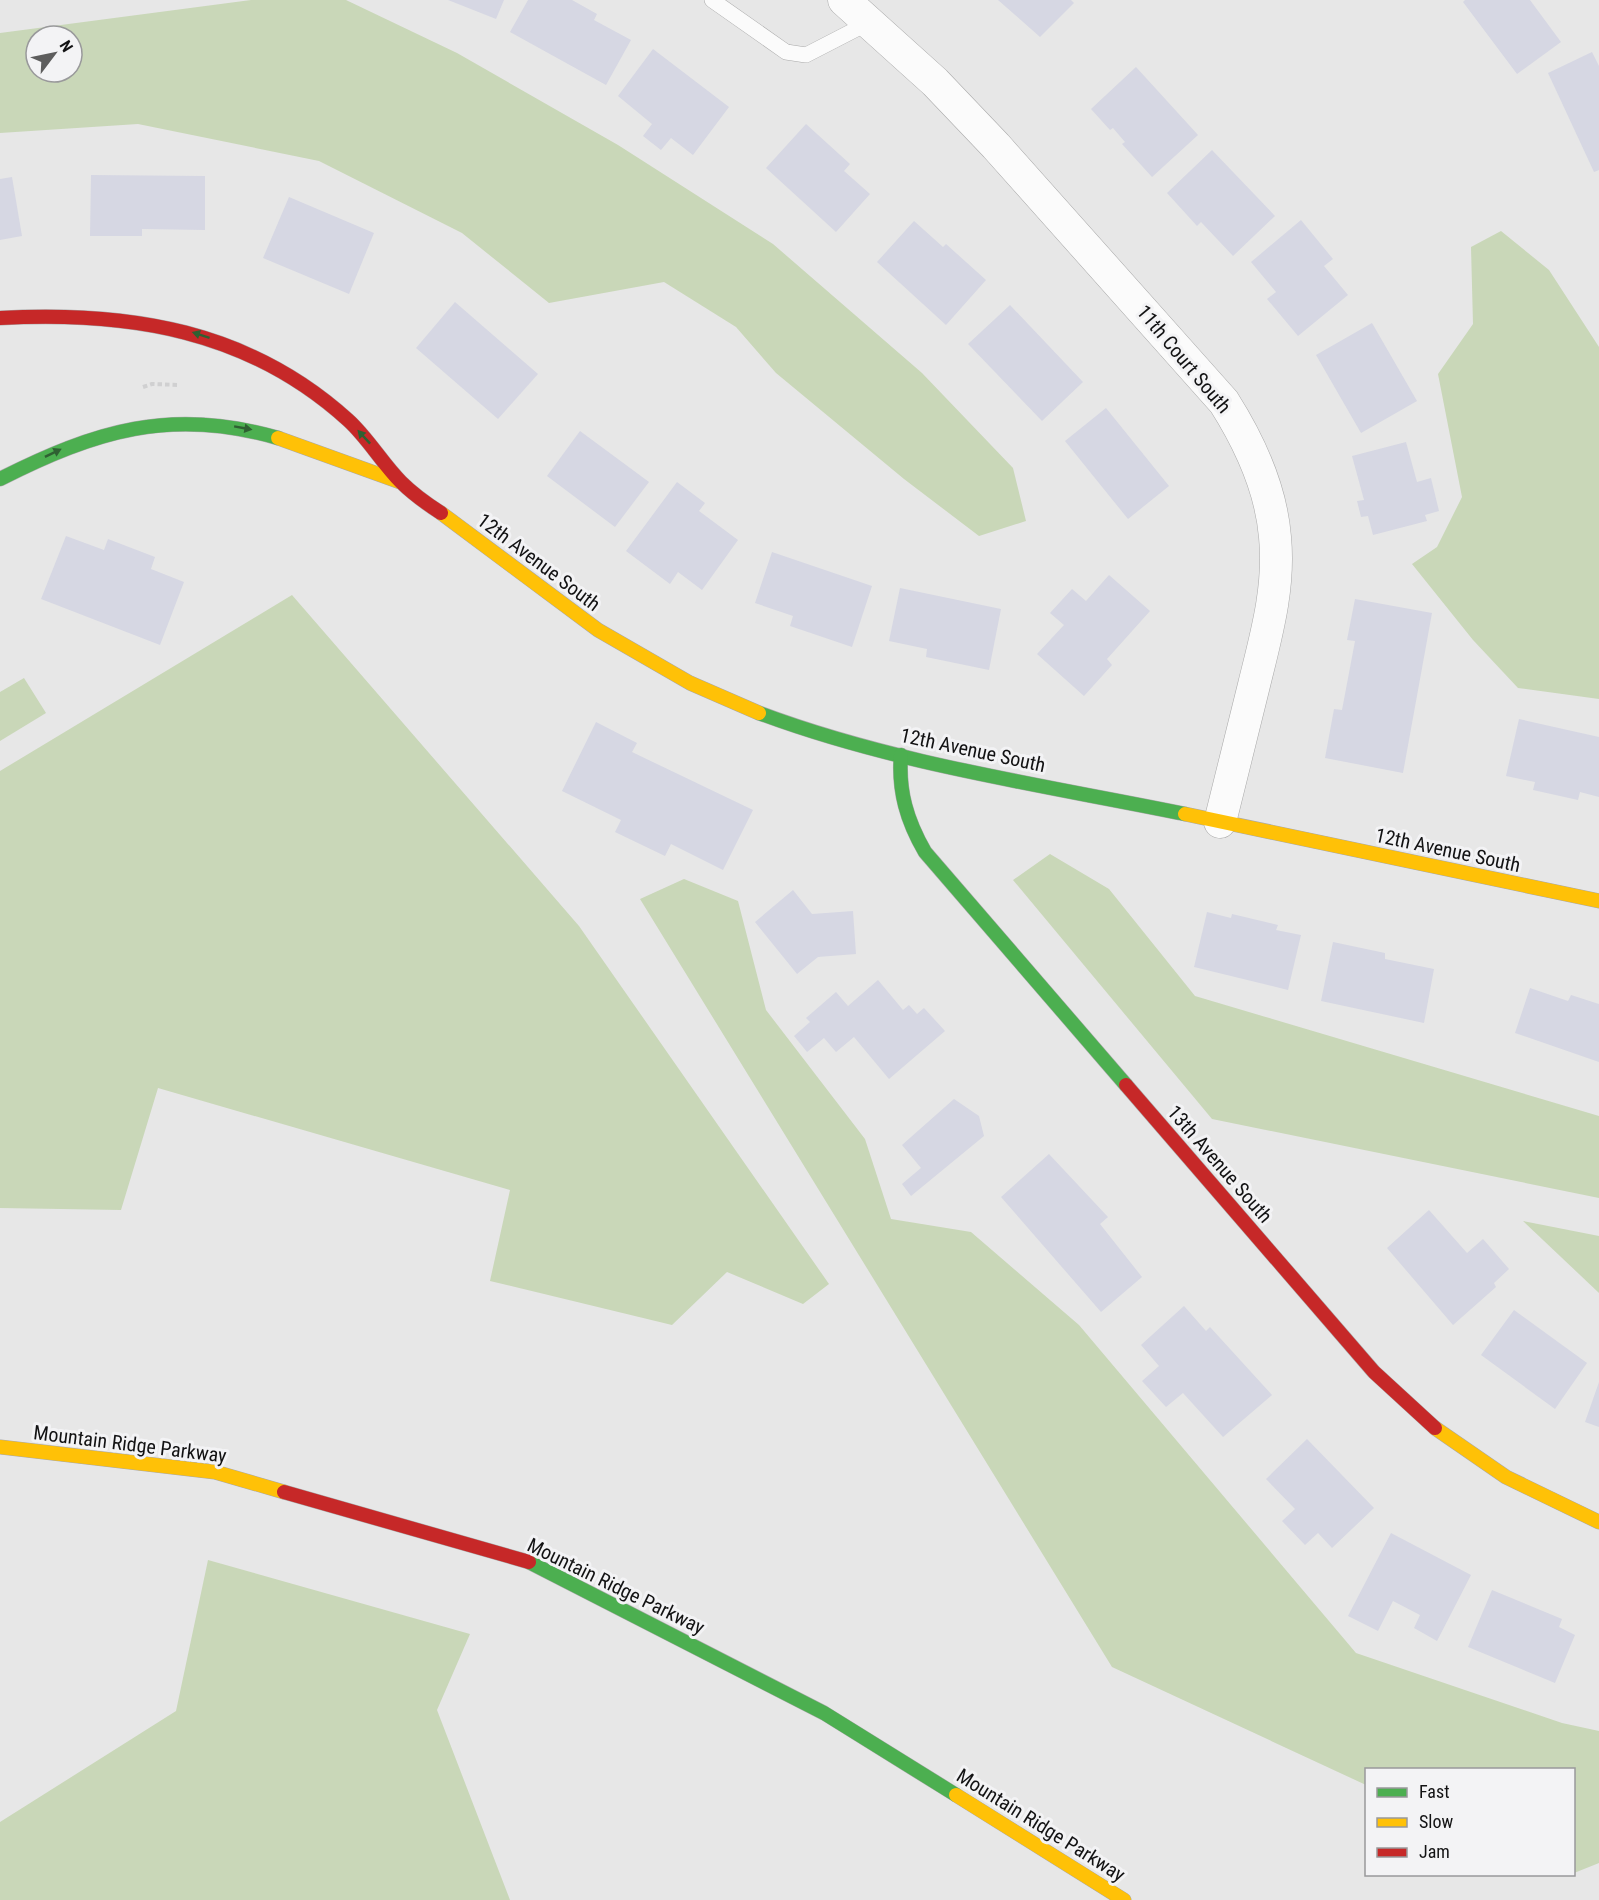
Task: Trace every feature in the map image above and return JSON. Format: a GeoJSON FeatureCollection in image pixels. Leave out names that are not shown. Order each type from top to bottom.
{"type":"FeatureCollection","features":[{"type":"Feature","properties":{"kind":"street","name":"11th Court South"},"geometry":{"type":"LineString","coordinates":[[844,0],[936,82],[1200,374],[1234,418],[1259,468],[1275,537],[1273,602],[1220,822]]}},
{"type":"Feature","properties":{"kind":"street","name":"12th Avenue South"},"geometry":{"type":"LineString","coordinates":[[0,318],[49,314],[114,317],[188,331],[229,344],[288,374],[316,393],[348,420],[402,482],[527,580],[620,644],[708,690],[769,716],[820,734],[901,755],[1599,901]]}},
{"type":"Feature","properties":{"kind":"street","name":"12th Avenue South"},"geometry":{"type":"LineString","coordinates":[[0,479],[62,448],[103,435],[144,426],[186,424],[226,426],[265,432],[303,443],[402,482]]}},
{"type":"Feature","properties":{"kind":"street","name":"13th Avenue South"},"geometry":{"type":"LineString","coordinates":[[901,755],[900,791],[903,809],[912,832],[925,852],[1374,1372],[1437,1431],[1484,1466],[1560,1506],[1599,1522]]}},
{"type":"Feature","properties":{"kind":"street","name":"Mountain Ridge Parkway"},"geometry":{"type":"LineString","coordinates":[[0,1447],[215,1472],[535,1564],[824,1713],[1124,1900]]}},
{"type":"Feature","properties":{"kind":"lane"},"geometry":{"type":"LineString","coordinates":[[712,0],[786,52],[806,55],[870,22]]}},
{"type":"Feature","properties":{"kind":"green space"},"geometry":{"type":"Polygon","coordinates":[[[251,0],[346,0],[457,53],[618,145],[773,244],[922,373],[1013,468],[1026,521],[979,536],[904,479],[776,373],[736,327],[664,282],[549,303],[462,233],[319,161],[138,124],[0,133],[0,33],[24,30],[24,84],[84,84],[84,24],[68,24],[251,0]]]}},
{"type":"Feature","properties":{"kind":"green space"},"geometry":{"type":"Polygon","coordinates":[[[1501,231],[1549,270],[1599,347],[1599,699],[1518,688],[1473,640],[1412,564],[1437,547],[1462,497],[1438,374],[1473,324],[1471,247],[1501,231]]]}},
{"type":"Feature","properties":{"kind":"green space"},"geometry":{"type":"Polygon","coordinates":[[[292,595],[579,926],[829,1284],[803,1304],[727,1272],[672,1325],[490,1281],[510,1190],[158,1088],[121,1210],[0,1208],[0,771],[292,595]]]}},
{"type":"Feature","properties":{"kind":"green space"},"geometry":{"type":"Polygon","coordinates":[[[24,678],[46,713],[0,741],[0,692],[24,678]]]}},
{"type":"Feature","properties":{"kind":"green space"},"geometry":{"type":"Polygon","coordinates":[[[1050,854],[1109,889],[1195,996],[1599,1116],[1599,1198],[1212,1119],[1013,880],[1050,854]]]}},
{"type":"Feature","properties":{"kind":"green space"},"geometry":{"type":"Polygon","coordinates":[[[684,879],[738,901],[766,1010],[865,1139],[891,1219],[971,1232],[1079,1325],[1356,1653],[1562,1723],[1599,1731],[1599,1863],[1575,1873],[1575,1768],[1365,1768],[1365,1785],[1112,1667],[640,899],[684,879]]]}},
{"type":"Feature","properties":{"kind":"green space"},"geometry":{"type":"Polygon","coordinates":[[[1523,1221],[1599,1236],[1599,1293],[1523,1221]]]}},
{"type":"Feature","properties":{"kind":"green space"},"geometry":{"type":"Polygon","coordinates":[[[208,1560],[470,1634],[437,1710],[510,1900],[0,1900],[0,1822],[176,1711],[208,1560]]]}},
{"type":"Feature","properties":{"kind":"building"},"geometry":{"type":"Polygon","coordinates":[[[448,0],[504,0],[496,19],[448,0]]]}},
{"type":"Feature","properties":{"kind":"building"},"geometry":{"type":"Polygon","coordinates":[[[528,0],[572,0],[597,14],[594,20],[631,40],[606,85],[510,32],[528,0]]]}},
{"type":"Feature","properties":{"kind":"building"},"geometry":{"type":"Polygon","coordinates":[[[998,0],[1071,0],[1074,3],[1040,37],[998,0]]]}},
{"type":"Feature","properties":{"kind":"building"},"geometry":{"type":"Polygon","coordinates":[[[1465,0],[1530,0],[1561,42],[1517,74],[1463,2],[1465,0]]]}},
{"type":"Feature","properties":{"kind":"building"},"geometry":{"type":"Polygon","coordinates":[[[653,49],[729,107],[693,155],[671,138],[661,150],[643,136],[652,124],[618,96],[653,49]]]}},
{"type":"Feature","properties":{"kind":"building"},"geometry":{"type":"Polygon","coordinates":[[[1592,52],[1599,66],[1599,170],[1594,172],[1548,73],[1592,52]]]}},
{"type":"Feature","properties":{"kind":"building"},"geometry":{"type":"Polygon","coordinates":[[[1136,67],[1198,135],[1152,177],[1122,144],[1125,142],[1113,128],[1110,130],[1091,109],[1136,67]]]}},
{"type":"Feature","properties":{"kind":"building"},"geometry":{"type":"Polygon","coordinates":[[[806,124],[850,164],[844,171],[870,194],[836,232],[766,168],[806,124]]]}},
{"type":"Feature","properties":{"kind":"building"},"geometry":{"type":"Polygon","coordinates":[[[1212,150],[1275,216],[1233,256],[1201,222],[1197,226],[1167,193],[1212,150]]]}},
{"type":"Feature","properties":{"kind":"building"},"geometry":{"type":"Polygon","coordinates":[[[91,175],[205,176],[205,230],[142,229],[142,236],[90,236],[91,175]]]}},
{"type":"Feature","properties":{"kind":"building"},"geometry":{"type":"Polygon","coordinates":[[[12,177],[22,236],[0,240],[0,179],[12,177]]]}},
{"type":"Feature","properties":{"kind":"building"},"geometry":{"type":"Polygon","coordinates":[[[289,197],[374,233],[349,294],[263,258],[289,197]]]}},
{"type":"Feature","properties":{"kind":"building"},"geometry":{"type":"Polygon","coordinates":[[[1301,220],[1333,259],[1324,266],[1348,295],[1298,336],[1267,299],[1276,292],[1251,262],[1301,220]]]}},
{"type":"Feature","properties":{"kind":"building"},"geometry":{"type":"Polygon","coordinates":[[[914,221],[943,247],[946,244],[986,280],[946,325],[877,262],[914,221]]]}},
{"type":"Feature","properties":{"kind":"building"},"geometry":{"type":"Polygon","coordinates":[[[455,302],[538,374],[498,419],[416,348],[455,302]]]}},
{"type":"Feature","properties":{"kind":"building"},"geometry":{"type":"Polygon","coordinates":[[[1010,305],[1083,382],[1042,421],[968,344],[1010,305]]]}},
{"type":"Feature","properties":{"kind":"building"},"geometry":{"type":"Polygon","coordinates":[[[1372,323],[1417,401],[1361,433],[1316,355],[1372,323]]]}},
{"type":"Feature","properties":{"kind":"building"},"geometry":{"type":"Polygon","coordinates":[[[1106,408],[1169,486],[1128,519],[1065,441],[1106,408]]]}},
{"type":"Feature","properties":{"kind":"building"},"geometry":{"type":"Polygon","coordinates":[[[580,431],[649,482],[615,527],[547,476],[580,431]]]}},
{"type":"Feature","properties":{"kind":"building"},"geometry":{"type":"Polygon","coordinates":[[[1406,442],[1417,482],[1431,478],[1439,511],[1425,515],[1427,521],[1373,535],[1368,516],[1361,517],[1357,501],[1364,500],[1352,456],[1406,442]]]}},
{"type":"Feature","properties":{"kind":"building"},"geometry":{"type":"Polygon","coordinates":[[[677,482],[705,503],[699,511],[738,540],[702,590],[678,572],[670,584],[626,551],[677,482]]]}},
{"type":"Feature","properties":{"kind":"building"},"geometry":{"type":"Polygon","coordinates":[[[66,536],[104,550],[108,539],[155,557],[151,569],[184,582],[160,645],[41,599],[66,536]]]}},
{"type":"Feature","properties":{"kind":"building"},"geometry":{"type":"Polygon","coordinates":[[[772,552],[872,586],[852,647],[790,626],[793,616],[755,603],[772,552]]]}},
{"type":"Feature","properties":{"kind":"building"},"geometry":{"type":"Polygon","coordinates":[[[1109,575],[1150,611],[1107,659],[1112,665],[1084,696],[1037,654],[1064,625],[1050,613],[1072,589],[1086,601],[1109,575]]]}},
{"type":"Feature","properties":{"kind":"building"},"geometry":{"type":"Polygon","coordinates":[[[900,588],[1001,609],[989,670],[926,657],[927,649],[889,641],[900,588]]]}},
{"type":"Feature","properties":{"kind":"building"},"geometry":{"type":"Polygon","coordinates":[[[1355,599],[1432,613],[1403,773],[1325,758],[1334,709],[1342,710],[1355,641],[1347,640],[1355,599]]]}},
{"type":"Feature","properties":{"kind":"building"},"geometry":{"type":"Polygon","coordinates":[[[1519,719],[1599,737],[1599,797],[1580,792],[1578,800],[1533,790],[1535,782],[1506,776],[1519,719]]]}},
{"type":"Feature","properties":{"kind":"building"},"geometry":{"type":"Polygon","coordinates":[[[596,722],[637,743],[632,752],[753,810],[723,870],[671,844],[665,856],[615,832],[621,820],[562,791],[596,722]]]}},
{"type":"Feature","properties":{"kind":"building"},"geometry":{"type":"Polygon","coordinates":[[[793,890],[812,914],[853,911],[856,954],[818,957],[797,974],[755,922],[793,890]]]}},
{"type":"Feature","properties":{"kind":"building"},"geometry":{"type":"Polygon","coordinates":[[[1207,912],[1231,918],[1232,914],[1278,925],[1276,930],[1301,935],[1288,990],[1194,967],[1207,912]]]}},
{"type":"Feature","properties":{"kind":"building"},"geometry":{"type":"Polygon","coordinates":[[[1333,942],[1385,953],[1385,959],[1434,969],[1424,1023],[1321,1001],[1333,942]]]}},
{"type":"Feature","properties":{"kind":"building"},"geometry":{"type":"Polygon","coordinates":[[[878,980],[903,1010],[909,1005],[917,1014],[924,1008],[945,1031],[889,1079],[854,1037],[836,1052],[824,1038],[807,1052],[794,1036],[810,1022],[806,1018],[836,992],[848,1006],[878,980]]]}},
{"type":"Feature","properties":{"kind":"building"},"geometry":{"type":"Polygon","coordinates":[[[1530,988],[1568,1001],[1571,995],[1599,1004],[1599,1062],[1515,1033],[1530,988]]]}},
{"type":"Feature","properties":{"kind":"building"},"geometry":{"type":"Polygon","coordinates":[[[954,1099],[979,1116],[984,1136],[911,1196],[902,1184],[921,1168],[902,1145],[954,1099]]]}},
{"type":"Feature","properties":{"kind":"building"},"geometry":{"type":"Polygon","coordinates":[[[1049,1154],[1108,1217],[1100,1224],[1142,1277],[1101,1312],[1001,1197],[1049,1154]]]}},
{"type":"Feature","properties":{"kind":"building"},"geometry":{"type":"Polygon","coordinates":[[[1429,1210],[1467,1253],[1483,1239],[1509,1269],[1494,1283],[1496,1287],[1453,1325],[1387,1248],[1429,1210]]]}},
{"type":"Feature","properties":{"kind":"building"},"geometry":{"type":"Polygon","coordinates":[[[1184,1306],[1206,1331],[1210,1327],[1272,1395],[1223,1437],[1183,1393],[1166,1407],[1142,1381],[1159,1366],[1141,1345],[1184,1306]]]}},
{"type":"Feature","properties":{"kind":"building"},"geometry":{"type":"Polygon","coordinates":[[[1514,1310],[1587,1363],[1555,1409],[1481,1355],[1514,1310]]]}},
{"type":"Feature","properties":{"kind":"building"},"geometry":{"type":"Polygon","coordinates":[[[1599,1382],[1599,1427],[1585,1422],[1599,1382]]]}},
{"type":"Feature","properties":{"kind":"building"},"geometry":{"type":"Polygon","coordinates":[[[1307,1439],[1374,1508],[1332,1548],[1318,1533],[1305,1545],[1282,1521],[1295,1509],[1266,1479],[1307,1439]]]}},
{"type":"Feature","properties":{"kind":"building"},"geometry":{"type":"Polygon","coordinates":[[[1391,1533],[1471,1575],[1437,1641],[1414,1628],[1420,1615],[1393,1601],[1378,1631],[1348,1616],[1391,1533]]]}},
{"type":"Feature","properties":{"kind":"building"},"geometry":{"type":"Polygon","coordinates":[[[1492,1590],[1562,1619],[1559,1627],[1575,1635],[1555,1683],[1468,1647],[1492,1590]]]}},
{"type":"Feature","properties":{"kind":"traffic: fast"},"geometry":{"type":"LineString","coordinates":[[0,479],[68,448],[134,429],[168,425],[203,425],[239,429],[278,438]]}},
{"type":"Feature","properties":{"kind":"traffic: fast"},"geometry":{"type":"LineString","coordinates":[[759,713],[811,731],[916,760],[1185,814]]}},
{"type":"Feature","properties":{"kind":"traffic: fast"},"geometry":{"type":"LineString","coordinates":[[901,755],[901,781],[905,805],[913,829],[925,852],[1126,1085]]}},
{"type":"Feature","properties":{"kind":"traffic: fast"},"geometry":{"type":"LineString","coordinates":[[529,1562],[824,1713],[956,1795]]}},
{"type":"Feature","properties":{"kind":"traffic: slow"},"geometry":{"type":"LineString","coordinates":[[278,438],[400,482]]}},
{"type":"Feature","properties":{"kind":"traffic: slow"},"geometry":{"type":"LineString","coordinates":[[441,513],[598,630],[690,683],[759,713]]}},
{"type":"Feature","properties":{"kind":"traffic: slow"},"geometry":{"type":"LineString","coordinates":[[1185,814],[1599,901]]}},
{"type":"Feature","properties":{"kind":"traffic: slow"},"geometry":{"type":"LineString","coordinates":[[1435,1428],[1506,1477],[1599,1522]]}},
{"type":"Feature","properties":{"kind":"traffic: slow"},"geometry":{"type":"LineString","coordinates":[[0,1447],[215,1472],[284,1492]]}},
{"type":"Feature","properties":{"kind":"traffic: slow"},"geometry":{"type":"LineString","coordinates":[[956,1795],[1124,1900]]}},
{"type":"Feature","properties":{"kind":"traffic: jam"},"geometry":{"type":"LineString","coordinates":[[0,318],[95,318],[141,323],[228,346],[270,365],[310,389],[355,427],[394,475],[420,499],[441,513]]}},
{"type":"Feature","properties":{"kind":"traffic: jam"},"geometry":{"type":"LineString","coordinates":[[1126,1085],[1374,1372],[1435,1428]]}},
{"type":"Feature","properties":{"kind":"traffic: jam"},"geometry":{"type":"LineString","coordinates":[[284,1492],[529,1562]]}}]}
